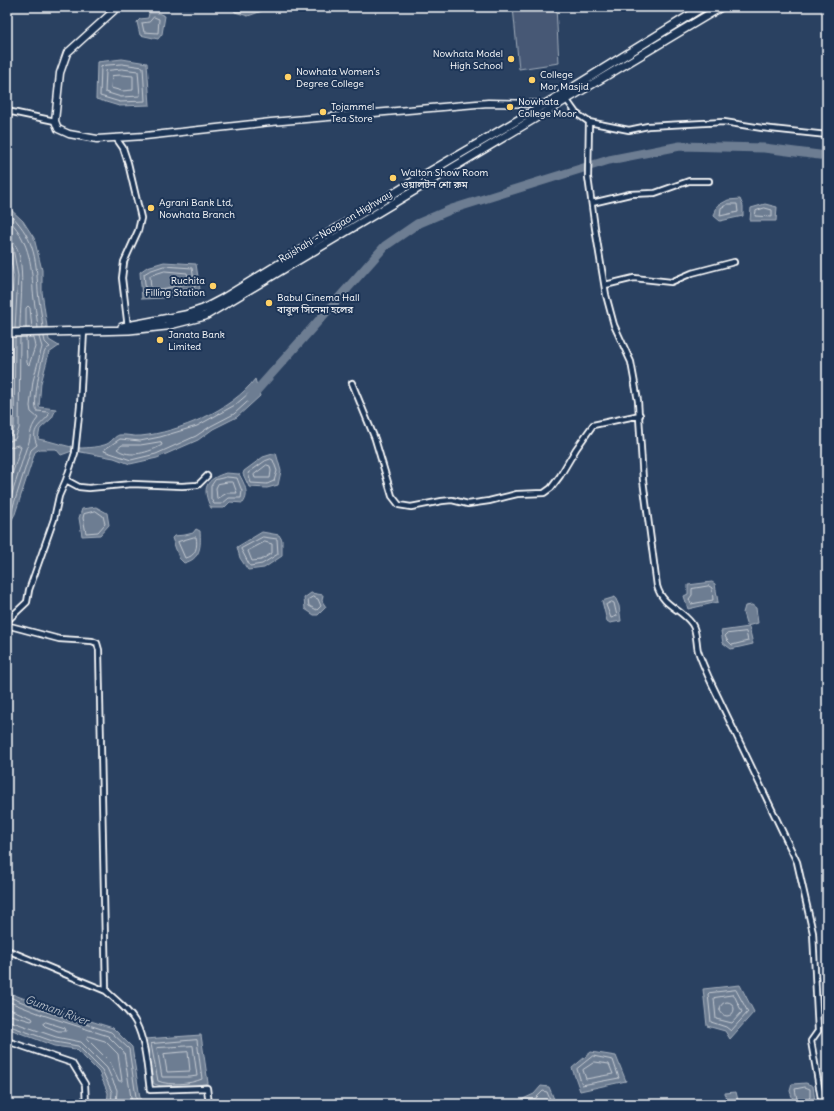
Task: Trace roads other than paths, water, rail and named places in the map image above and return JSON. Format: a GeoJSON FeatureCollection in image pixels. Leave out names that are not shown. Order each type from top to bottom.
{"type":"FeatureCollection","features":[{"type":"Feature","properties":{"kind":"main road","name":"Rajshahi - Naogaon Highway"},"geometry":{"type":"LineString","coordinates":[[502,134],[545,104],[702,7]]}},
{"type":"Feature","properties":{"kind":"main road","name":"Rajshahi - Naogaon Highway"},"geometry":{"type":"LineString","coordinates":[[7,334],[166,326],[187,322],[205,316],[502,134],[566,99],[721,7]]}},
{"type":"Feature","properties":{"kind":"main road"},"geometry":{"type":"LineString","coordinates":[[655,36],[659,43]]}},
{"type":"Feature","properties":{"kind":"street"},"geometry":{"type":"LineString","coordinates":[[118,7],[67,53],[60,73],[55,120],[58,129],[69,134],[97,139],[116,138],[227,128],[272,122],[488,103],[545,104]]}},
{"type":"Feature","properties":{"kind":"street"},"geometry":{"type":"LineString","coordinates":[[566,99],[576,113],[589,122],[628,130],[648,126],[724,122],[827,135]]}},
{"type":"Feature","properties":{"kind":"street"},"geometry":{"type":"LineString","coordinates":[[7,111],[55,120]]}},
{"type":"Feature","properties":{"kind":"street"},"geometry":{"type":"LineString","coordinates":[[589,122],[590,155],[588,177],[604,285],[614,325],[631,362],[640,415],[643,480],[652,554],[660,596],[693,625],[698,650],[709,678],[797,862],[813,933],[818,1030],[811,1041],[822,1104]]}},
{"type":"Feature","properties":{"kind":"street"},"geometry":{"type":"LineString","coordinates":[[116,138],[123,148],[128,163],[141,218],[138,231],[124,262],[122,278],[128,328]]}},
{"type":"Feature","properties":{"kind":"street"},"geometry":{"type":"LineString","coordinates":[[592,203],[630,194],[655,193],[689,181],[709,181]]}},
{"type":"Feature","properties":{"kind":"street"},"geometry":{"type":"LineString","coordinates":[[604,285],[634,278],[671,282],[692,273],[734,262]]}},
{"type":"Feature","properties":{"kind":"street"},"geometry":{"type":"LineString","coordinates":[[84,330],[75,453],[59,496],[54,519],[26,602],[7,622],[10,626],[59,639],[92,641],[97,643],[99,650],[106,991]]}},
{"type":"Feature","properties":{"kind":"street"},"geometry":{"type":"LineString","coordinates":[[352,383],[375,439],[392,496],[399,505],[411,507],[442,500],[452,500],[468,504],[489,501],[517,494],[544,493],[551,488],[560,476],[576,449],[593,425],[640,415]]}},
{"type":"Feature","properties":{"kind":"street"},"geometry":{"type":"LineString","coordinates":[[66,480],[79,487],[89,488],[132,484],[182,486],[198,485],[207,476]]}},
{"type":"Feature","properties":{"kind":"street"},"geometry":{"type":"LineString","coordinates":[[7,950],[106,991],[116,999],[136,1023],[144,1053],[150,1090],[207,1088],[209,1104]]}},
{"type":"Feature","properties":{"kind":"street"},"geometry":{"type":"LineString","coordinates":[[7,1041],[72,1064],[85,1084],[86,1104]]}},
{"type":"Feature","properties":{"kind":"water"},"geometry":{"type":"Polygon","coordinates":[[[233,7],[263,7],[262,11],[248,16],[235,12],[233,7]]]}},
{"type":"Feature","properties":{"kind":"water"},"geometry":{"type":"Polygon","coordinates":[[[149,13],[158,13],[165,16],[162,34],[158,39],[140,35],[137,22],[140,19],[148,18],[149,13]]]}},
{"type":"Feature","properties":{"kind":"water"},"geometry":{"type":"Polygon","coordinates":[[[122,59],[147,63],[150,105],[119,106],[96,99],[97,62],[122,59]]]}},
{"type":"Feature","properties":{"kind":"water"},"geometry":{"type":"Polygon","coordinates":[[[740,199],[743,206],[743,216],[720,221],[714,216],[717,206],[728,200],[740,199]]]}},
{"type":"Feature","properties":{"kind":"water"},"geometry":{"type":"Polygon","coordinates":[[[765,204],[777,207],[776,221],[750,221],[751,208],[765,204]]]}},
{"type":"Feature","properties":{"kind":"water"},"geometry":{"type":"Polygon","coordinates":[[[7,206],[23,221],[34,238],[42,270],[42,292],[49,340],[59,346],[49,353],[41,383],[39,407],[56,409],[52,418],[40,429],[38,439],[80,448],[101,446],[107,444],[119,435],[138,436],[156,434],[172,430],[204,418],[233,400],[255,379],[260,396],[237,417],[213,429],[198,440],[157,458],[130,464],[114,458],[81,452],[72,451],[61,455],[56,449],[40,449],[35,452],[15,514],[7,528],[7,442],[10,427],[12,359],[10,317],[14,276],[7,241],[7,206]]]}},
{"type":"Feature","properties":{"kind":"water"},"geometry":{"type":"Polygon","coordinates":[[[164,262],[196,264],[200,290],[163,298],[142,299],[140,272],[147,267],[164,262]]]}},
{"type":"Feature","properties":{"kind":"water"},"geometry":{"type":"Polygon","coordinates":[[[276,453],[281,471],[278,485],[267,488],[249,487],[243,474],[244,471],[263,457],[276,453]]]}},
{"type":"Feature","properties":{"kind":"water"},"geometry":{"type":"Polygon","coordinates":[[[226,473],[239,474],[246,488],[245,500],[243,503],[230,502],[224,508],[211,508],[206,495],[207,485],[214,478],[226,473]]]}},
{"type":"Feature","properties":{"kind":"water"},"geometry":{"type":"Polygon","coordinates":[[[96,507],[107,513],[109,525],[100,535],[82,536],[79,518],[82,509],[96,507]]]}},
{"type":"Feature","properties":{"kind":"water"},"geometry":{"type":"Polygon","coordinates":[[[196,529],[200,531],[199,551],[194,558],[184,563],[179,558],[172,538],[174,536],[193,533],[196,529]]]}},
{"type":"Feature","properties":{"kind":"water"},"geometry":{"type":"Polygon","coordinates":[[[262,532],[279,535],[282,540],[282,556],[264,568],[248,570],[240,558],[237,547],[262,532]]]}},
{"type":"Feature","properties":{"kind":"water"},"geometry":{"type":"Polygon","coordinates":[[[712,582],[715,584],[718,602],[688,609],[684,596],[688,594],[688,585],[712,582]]]}},
{"type":"Feature","properties":{"kind":"water"},"geometry":{"type":"Polygon","coordinates":[[[311,593],[323,595],[322,601],[326,607],[318,615],[314,615],[305,609],[304,598],[311,593]]]}},
{"type":"Feature","properties":{"kind":"water"},"geometry":{"type":"Polygon","coordinates":[[[615,597],[619,606],[621,621],[610,623],[607,621],[602,601],[615,597]]]}},
{"type":"Feature","properties":{"kind":"water"},"geometry":{"type":"Polygon","coordinates":[[[752,605],[756,608],[758,623],[747,626],[743,613],[745,606],[752,605]]]}},
{"type":"Feature","properties":{"kind":"water"},"geometry":{"type":"Polygon","coordinates":[[[749,627],[753,644],[731,649],[723,643],[721,631],[749,627]]]}},
{"type":"Feature","properties":{"kind":"water"},"geometry":{"type":"Polygon","coordinates":[[[740,985],[754,1012],[730,1039],[725,1031],[707,1026],[703,989],[740,985]]]}},
{"type":"Feature","properties":{"kind":"water"},"geometry":{"type":"Polygon","coordinates":[[[7,992],[46,1007],[113,1028],[132,1047],[141,1104],[107,1104],[108,1093],[99,1072],[76,1049],[54,1046],[7,1028],[7,992]]]}},
{"type":"Feature","properties":{"kind":"water"},"geometry":{"type":"Polygon","coordinates":[[[201,1035],[208,1083],[181,1087],[167,1087],[154,1084],[145,1039],[201,1035]]]}},
{"type":"Feature","properties":{"kind":"water"},"geometry":{"type":"Polygon","coordinates":[[[591,1052],[616,1056],[626,1081],[580,1091],[572,1068],[591,1052]]]}},
{"type":"Feature","properties":{"kind":"water"},"geometry":{"type":"Polygon","coordinates":[[[806,1083],[813,1086],[815,1101],[805,1104],[794,1103],[790,1091],[792,1084],[806,1083]]]}},
{"type":"Feature","properties":{"kind":"water"},"geometry":{"type":"Polygon","coordinates":[[[541,1086],[549,1087],[556,1104],[512,1104],[534,1094],[541,1086]]]}},
{"type":"Feature","properties":{"kind":"water"},"geometry":{"type":"Polygon","coordinates":[[[736,1092],[739,1104],[726,1104],[725,1093],[736,1092]]]}},
{"type":"Feature","properties":{"kind":"waterway"},"geometry":{"type":"LineString","coordinates":[[250,398],[385,246],[417,224],[452,209],[609,160],[680,146],[764,148],[827,156]]}},
{"type":"Feature","properties":{"kind":"place","name":"Nowhata Model High School"},"geometry":{"type":"Point","coordinates":[511,59]}},
{"type":"Feature","properties":{"kind":"place","name":"Nowhata Women's Degree College"},"geometry":{"type":"Point","coordinates":[288,77]}},
{"type":"Feature","properties":{"kind":"place","name":"College Mor Masjid"},"geometry":{"type":"Point","coordinates":[532,80]}},
{"type":"Feature","properties":{"kind":"place","name":"Nowhata College Moor"},"geometry":{"type":"Point","coordinates":[510,107]}},
{"type":"Feature","properties":{"kind":"place","name":"Tojammel Tea Store"},"geometry":{"type":"Point","coordinates":[323,112]}},
{"type":"Feature","properties":{"kind":"place","name":"Walton Show Room ওয়ালটন শো রুম"},"geometry":{"type":"Point","coordinates":[393,178]}},
{"type":"Feature","properties":{"kind":"place","name":"Agrani Bank Ltd, Nowhata Branch"},"geometry":{"type":"Point","coordinates":[151,208]}},
{"type":"Feature","properties":{"kind":"place","name":"Ruchita Filling Station"},"geometry":{"type":"Point","coordinates":[213,286]}},
{"type":"Feature","properties":{"kind":"place","name":"Babul Cinema Hall বাবুল সিনেমা হলের"},"geometry":{"type":"Point","coordinates":[269,303]}},
{"type":"Feature","properties":{"kind":"place","name":"Janata Bank Limited"},"geometry":{"type":"Point","coordinates":[160,340]}},
{"type":"Feature","properties":{"kind":"water label","name":"Gumani River"},"geometry":{"type":"Point","coordinates":[57,1010]}}]}
